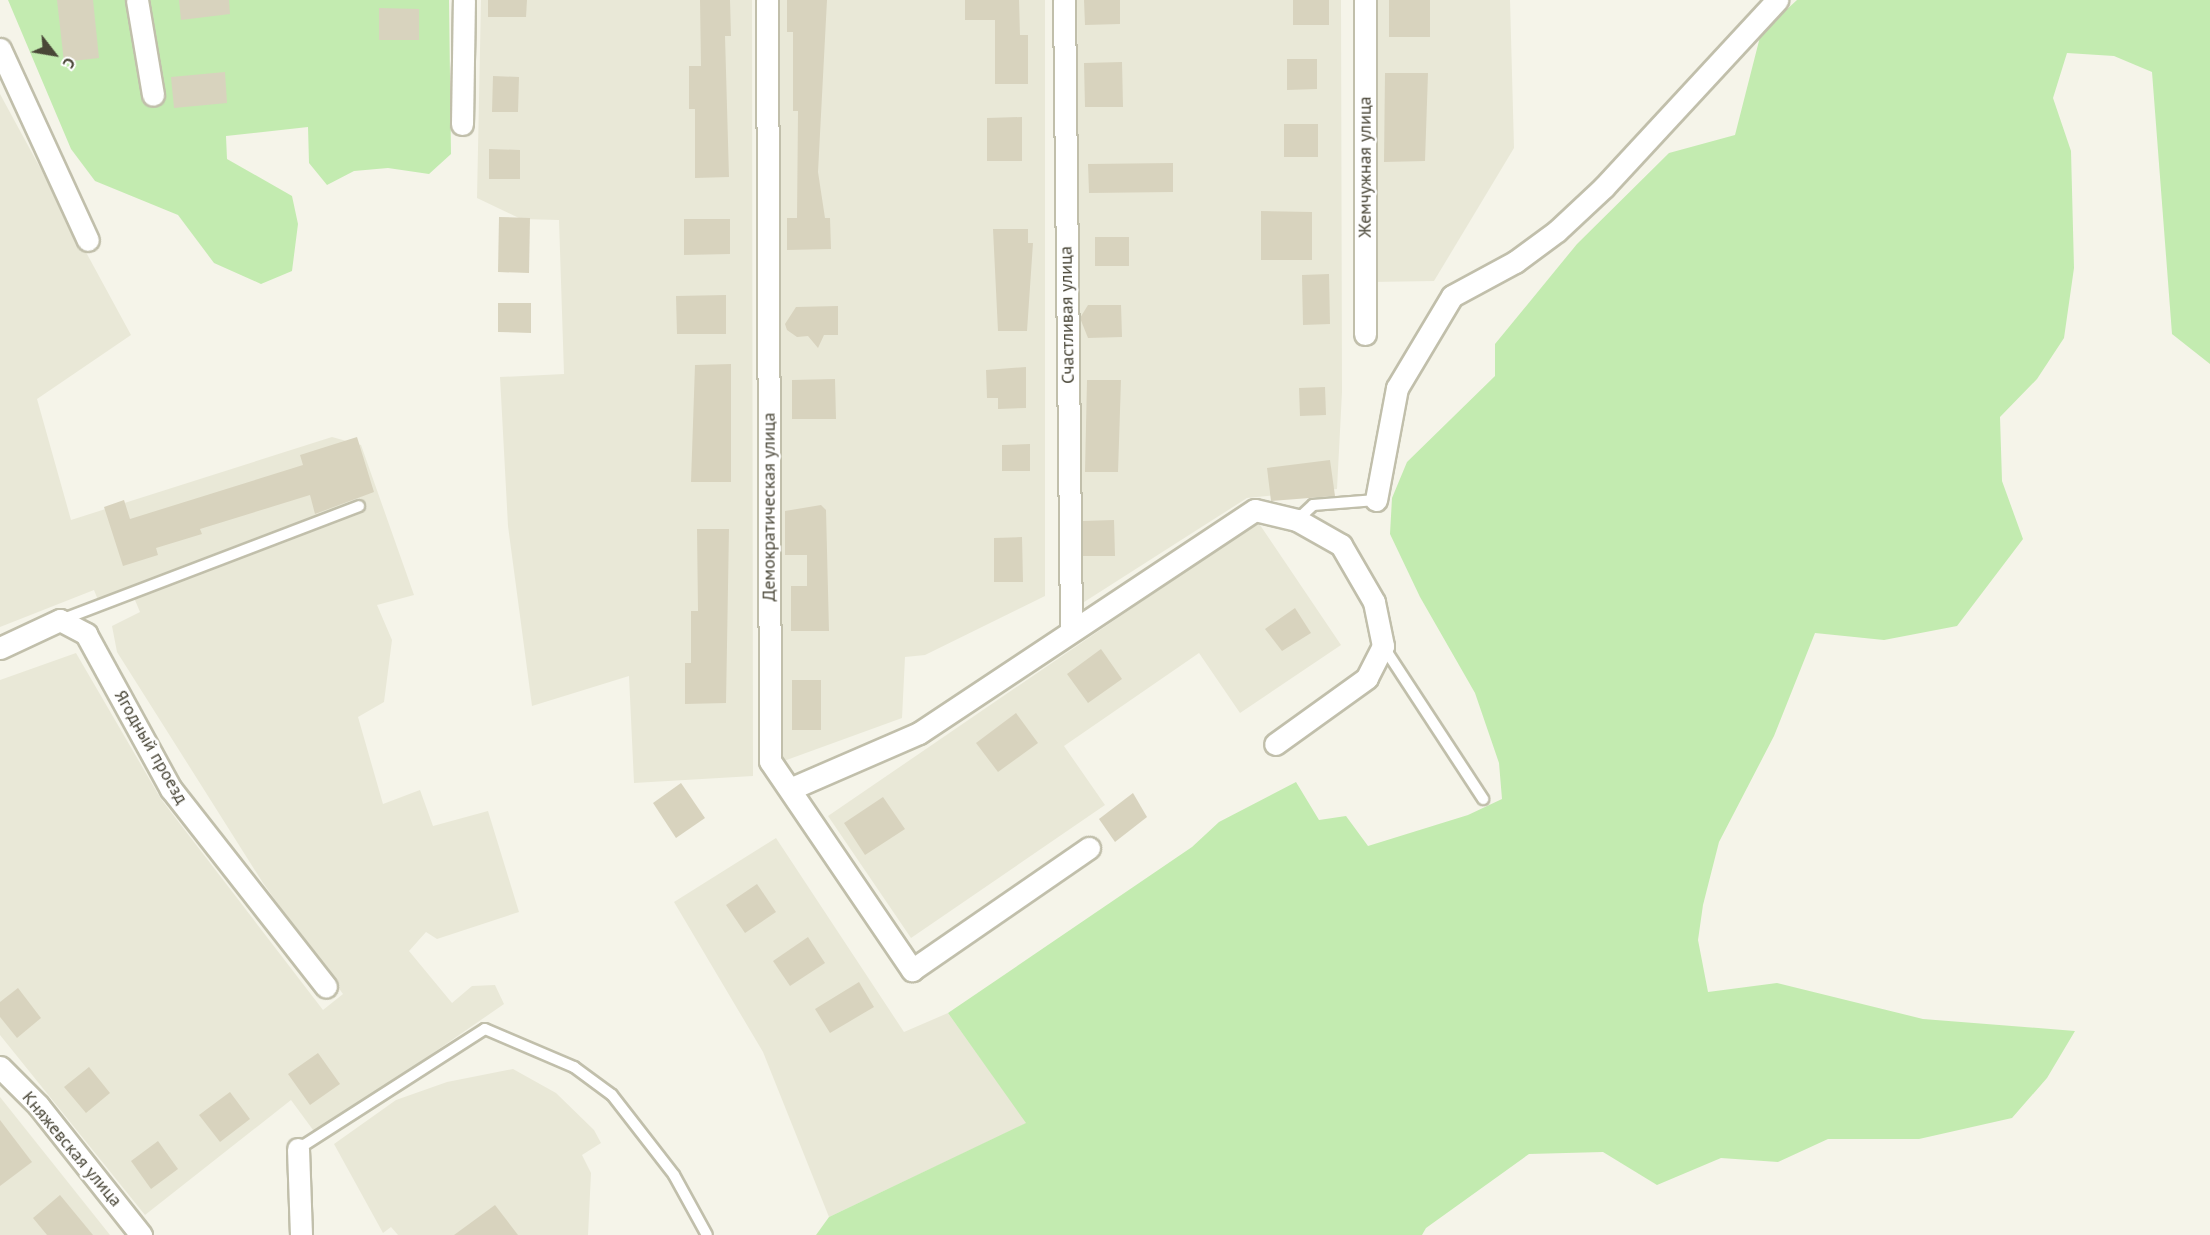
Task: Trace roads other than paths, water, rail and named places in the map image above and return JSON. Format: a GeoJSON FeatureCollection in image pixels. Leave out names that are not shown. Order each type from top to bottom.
{"type":"FeatureCollection","features":[{"type":"Feature","properties":{"kind":"street"},"geometry":{"type":"LineString","coordinates":[[137,0],[153,95]]}},
{"type":"Feature","properties":{"kind":"street"},"geometry":{"type":"LineString","coordinates":[[462,124],[464,0]]}},
{"type":"Feature","properties":{"kind":"street","name":"Демократическая улица"},"geometry":{"type":"LineString","coordinates":[[767,0],[770,761],[912,970],[1089,848]]}},
{"type":"Feature","properties":{"kind":"street","name":"Счастливая улица"},"geometry":{"type":"LineString","coordinates":[[1064,0],[1071,630]]}},
{"type":"Feature","properties":{"kind":"street","name":"Жемчужная улица"},"geometry":{"type":"LineString","coordinates":[[1365,0],[1365,334]]}},
{"type":"Feature","properties":{"kind":"street"},"geometry":{"type":"LineString","coordinates":[[1376,500],[1397,388],[1452,296],[1515,262],[1557,231],[1604,187],[1777,0]]}},
{"type":"Feature","properties":{"kind":"street"},"geometry":{"type":"LineString","coordinates":[[0,49],[88,240]]}},
{"type":"Feature","properties":{"kind":"street"},"geometry":{"type":"LineString","coordinates":[[790,789],[919,733],[1255,510],[1297,520],[1341,545],[1374,602],[1383,646],[1367,678],[1275,744]]}},
{"type":"Feature","properties":{"kind":"street"},"geometry":{"type":"LineString","coordinates":[[0,648],[60,620]]}},
{"type":"Feature","properties":{"kind":"street","name":"Ягодный проезд"},"geometry":{"type":"LineString","coordinates":[[60,620],[86,634],[171,789],[326,987]]}},
{"type":"Feature","properties":{"kind":"street","name":"Княжевская улица"},"geometry":{"type":"LineString","coordinates":[[0,1067],[45,1113],[141,1235]]}},
{"type":"Feature","properties":{"kind":"street"},"geometry":{"type":"LineString","coordinates":[[298,1149],[301,1235]]}},
{"type":"Feature","properties":{"kind":"lane"},"geometry":{"type":"LineString","coordinates":[[1297,520],[1313,506],[1376,500]]}},
{"type":"Feature","properties":{"kind":"lane"},"geometry":{"type":"LineString","coordinates":[[60,620],[359,506]]}},
{"type":"Feature","properties":{"kind":"lane"},"geometry":{"type":"LineString","coordinates":[[1383,646],[1483,799]]}},
{"type":"Feature","properties":{"kind":"lane"},"geometry":{"type":"LineString","coordinates":[[298,1149],[485,1029],[574,1067],[612,1095],[674,1175],[707,1235]]}}]}
